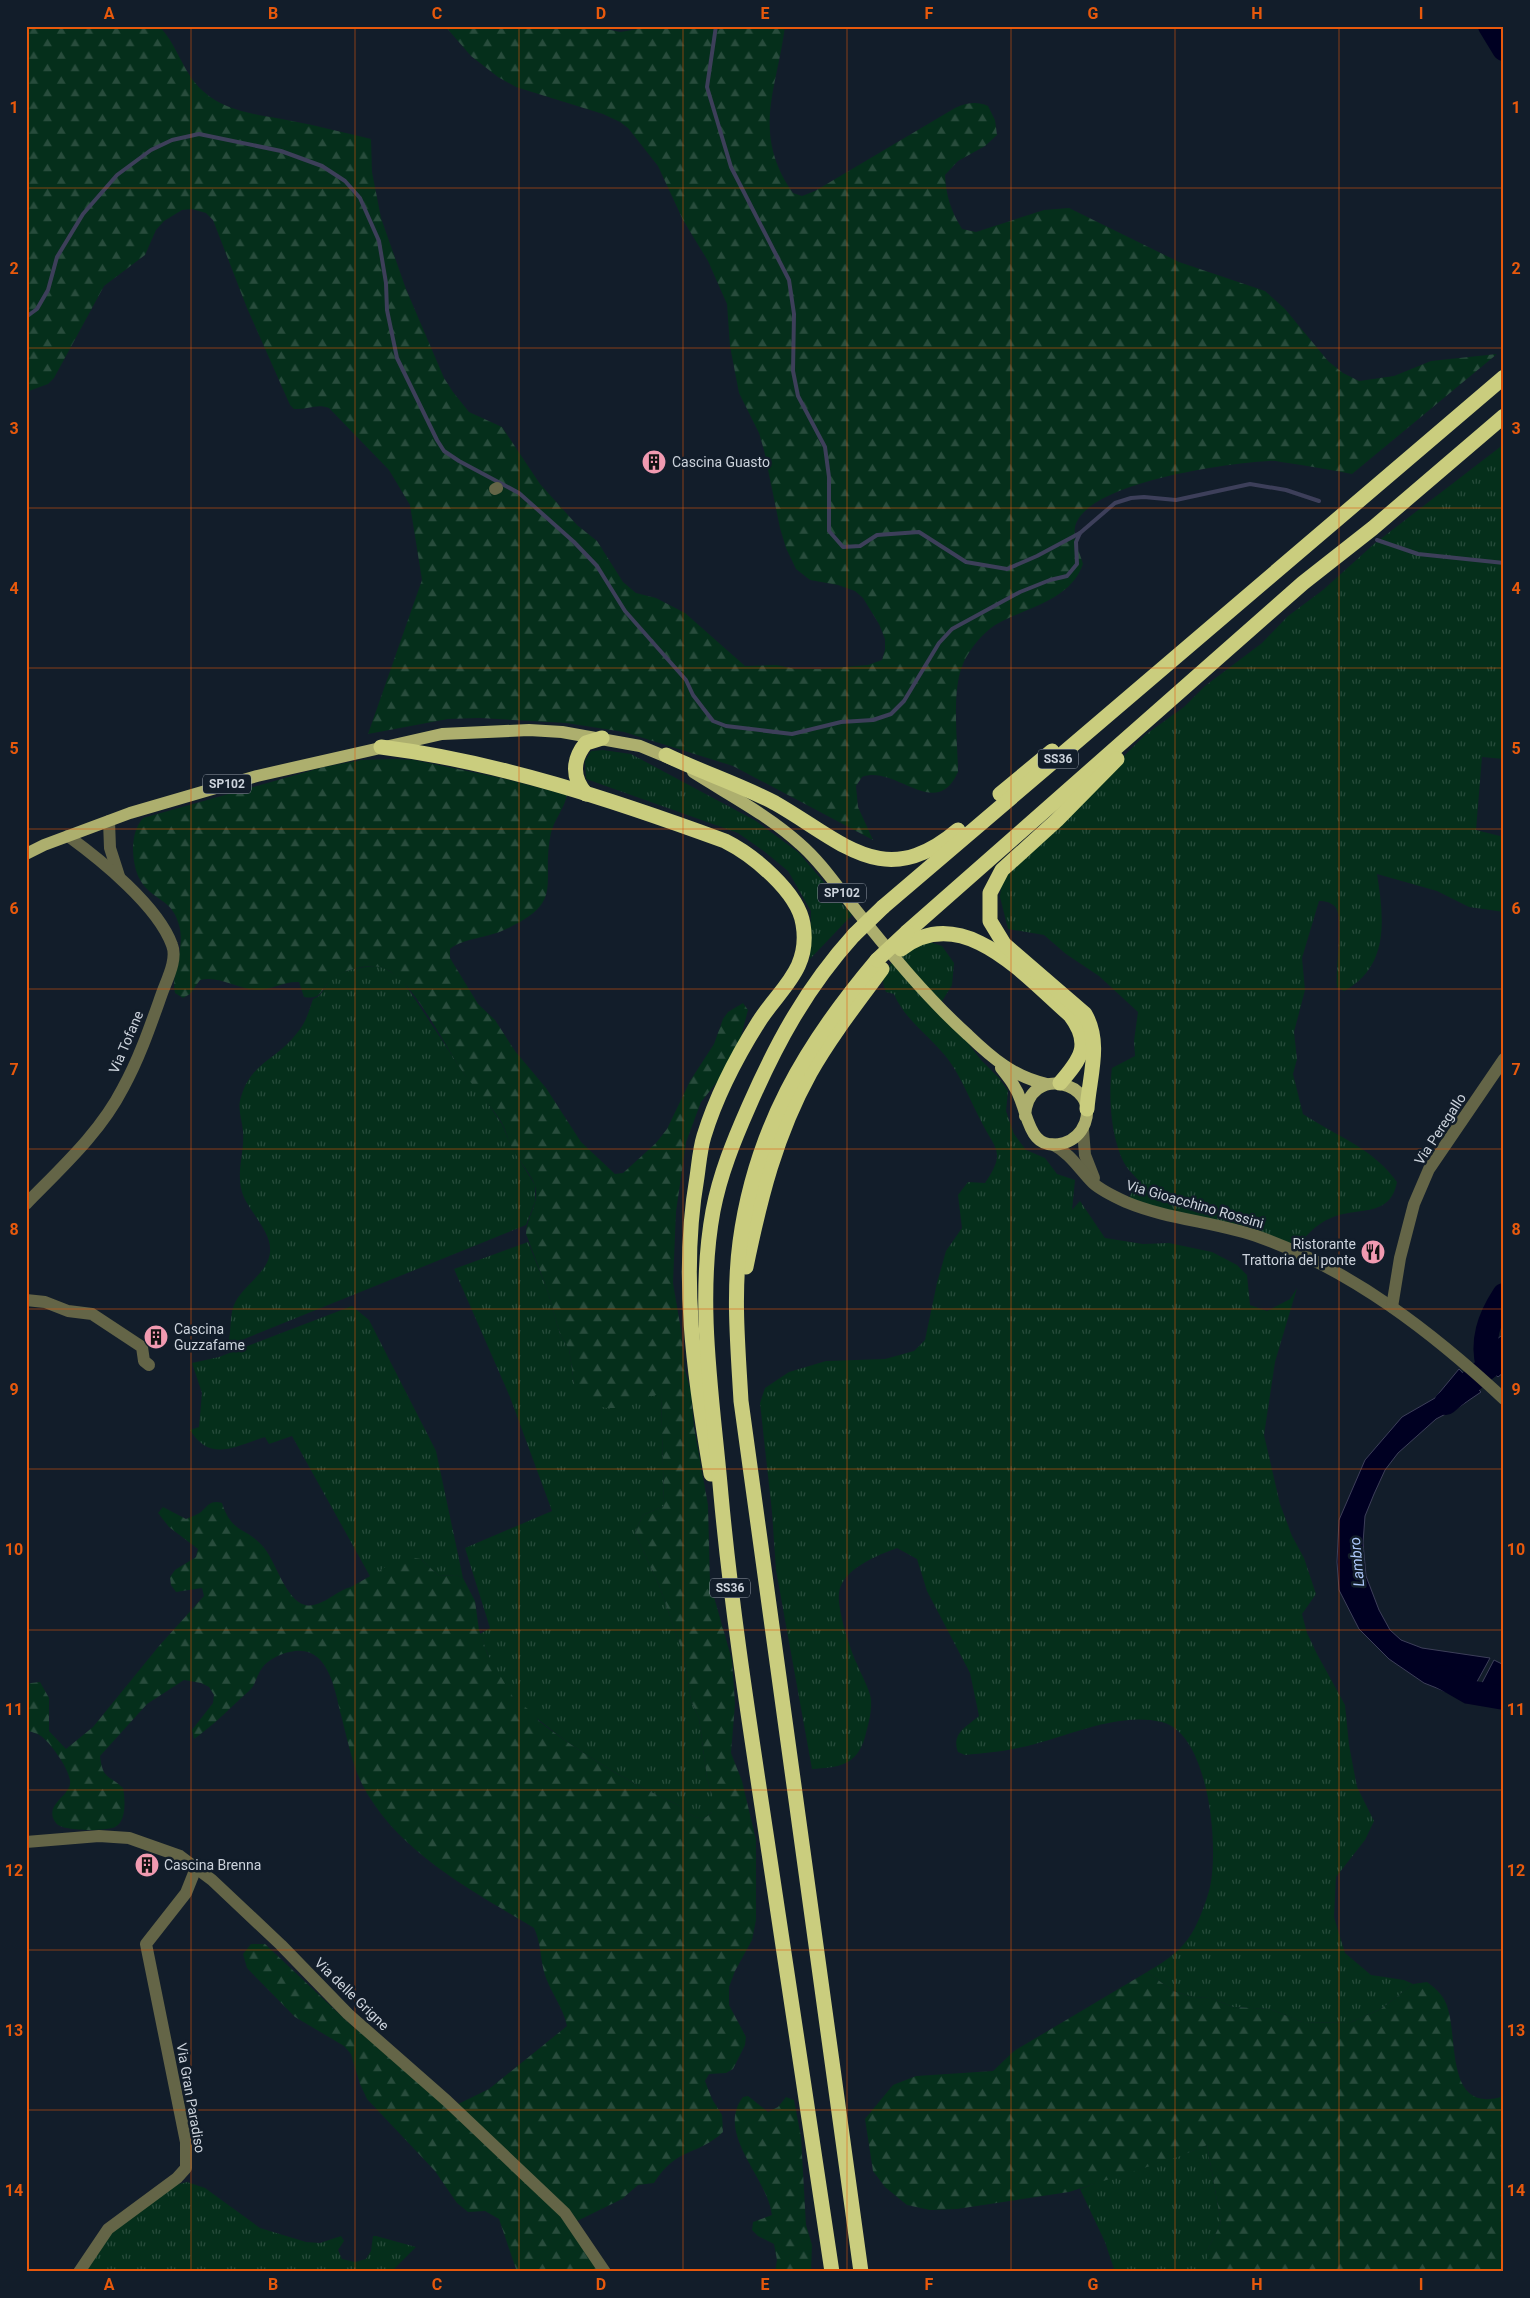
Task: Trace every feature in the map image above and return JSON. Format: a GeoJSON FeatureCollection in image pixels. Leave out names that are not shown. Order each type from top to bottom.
{"type":"FeatureCollection","features":[{"type":"Feature","properties":{"kind":"highway","name":"SS36"},"geometry":{"type":"LineString","coordinates":[[832,2272],[729,1582],[708,1351],[706,1293],[708,1249],[713,1211],[726,1164],[765,1069],[784,1031],[832,959],[854,935],[883,908],[1504,377]]}},
{"type":"Feature","properties":{"kind":"highway","name":"SS36"},"geometry":{"type":"LineString","coordinates":[[861,2272],[742,1401],[737,1318],[738,1270],[744,1220],[755,1172],[776,1112],[812,1045],[847,995],[880,965],[907,932],[1303,583],[1373,528],[1499,420]]}},
{"type":"Feature","properties":{"kind":"highway"},"geometry":{"type":"LineString","coordinates":[[666,755],[773,802],[859,854],[882,860],[903,860],[926,852],[945,841],[1034,765],[1158,665],[1232,610]]}},
{"type":"Feature","properties":{"kind":"highway"},"geometry":{"type":"LineString","coordinates":[[1087,1109],[1095,1047],[1090,1023],[1085,1014],[1004,944],[990,922],[990,893],[1002,870],[1057,820],[1131,745],[1172,698]]}},
{"type":"Feature","properties":{"kind":"highway"},"geometry":{"type":"LineString","coordinates":[[586,794],[578,784],[575,776],[576,758],[586,743],[602,738]]}},
{"type":"Feature","properties":{"kind":"highway"},"geometry":{"type":"LineString","coordinates":[[381,747],[432,754],[482,764],[586,794],[717,838],[743,850],[766,869],[796,904],[803,924],[803,944],[795,976],[758,1022],[724,1083],[703,1137],[694,1194],[688,1255],[691,1333],[702,1423],[729,1582]]}},
{"type":"Feature","properties":{"kind":"highway"},"geometry":{"type":"LineString","coordinates":[[880,965],[914,939],[940,934],[969,937],[994,950],[1070,1015],[1079,1027],[1083,1037],[1080,1058],[1054,1084]]}},
{"type":"Feature","properties":{"kind":"main road","name":"SP102"},"geometry":{"type":"LineString","coordinates":[[26,854],[109,821],[257,776],[442,734],[486,730],[537,730],[602,738],[666,755],[775,824],[800,844],[820,864],[904,968],[952,1021],[994,1060],[1014,1086],[1025,1116]]}},
{"type":"Feature","properties":{"kind":"main road","name":"SP102"},"geometry":{"type":"LineString","coordinates":[[994,1060],[1022,1077],[1054,1084]]}},
{"type":"Feature","properties":{"kind":"main road"},"geometry":{"type":"LineString","coordinates":[[1054,1084],[1078,1092],[1087,1109],[1086,1120],[1082,1130],[1069,1141],[1052,1144],[1037,1138],[1031,1132],[1025,1116],[1026,1108],[1033,1093],[1054,1084]]}},
{"type":"Feature","properties":{"kind":"street","name":"Via Tofane"},"geometry":{"type":"LineString","coordinates":[[109,821],[110,848],[119,876]]}},
{"type":"Feature","properties":{"kind":"street","name":"Via Tofane"},"geometry":{"type":"LineString","coordinates":[[26,1204],[91,1135],[123,1089],[150,1027],[172,964],[173,947],[162,925],[119,876],[68,836]]}},
{"type":"Feature","properties":{"kind":"street","name":"Via Peregallo"},"geometry":{"type":"LineString","coordinates":[[1392,1307],[1400,1258],[1414,1204],[1429,1169],[1504,1060]]}},
{"type":"Feature","properties":{"kind":"street"},"geometry":{"type":"LineString","coordinates":[[1082,1130],[1089,1168],[1100,1188]]}},
{"type":"Feature","properties":{"kind":"street","name":"Via Gioacchino Rossini"},"geometry":{"type":"LineString","coordinates":[[1052,1144],[1069,1155],[1100,1188],[1126,1202],[1262,1238],[1314,1260],[1392,1307],[1465,1363],[1504,1399]]}},
{"type":"Feature","properties":{"kind":"street"},"geometry":{"type":"LineString","coordinates":[[26,1300],[45,1302],[68,1311],[92,1314],[101,1318],[142,1347],[144,1361],[149,1365]]}},
{"type":"Feature","properties":{"kind":"street","name":"Via delle Grigne"},"geometry":{"type":"LineString","coordinates":[[26,1842],[99,1836],[129,1838],[180,1856],[196,1868],[281,1945],[348,2014],[447,2101],[565,2213],[605,2272]]}},
{"type":"Feature","properties":{"kind":"street","name":"Via Gran Paradiso"},"geometry":{"type":"LineString","coordinates":[[80,2272],[108,2229],[177,2178],[186,2168],[188,2160],[146,1944],[186,1893],[196,1868]]}},
{"type":"Feature","properties":{"kind":"green space"},"geometry":{"type":"Polygon","coordinates":[[[26,26],[158,26],[170,40],[196,84],[212,98],[223,104],[245,112],[371,139],[372,172],[381,218],[406,289],[444,378],[453,392],[469,412],[502,427],[540,484],[577,525],[597,541],[623,582],[636,593],[656,598],[685,613],[745,666],[776,665],[796,669],[821,669],[868,665],[882,660],[885,650],[885,639],[879,624],[863,598],[855,591],[838,585],[810,580],[796,569],[786,548],[780,528],[759,433],[739,393],[730,346],[727,304],[708,261],[683,220],[658,166],[628,128],[620,122],[603,114],[516,87],[498,77],[471,56],[445,26],[592,26],[620,32],[656,26],[785,26],[770,111],[770,131],[773,151],[780,171],[793,193],[802,196],[815,191],[955,108],[971,103],[984,104],[988,106],[995,120],[997,135],[985,146],[958,161],[945,175],[950,203],[962,229],[976,232],[1044,210],[1069,208],[1179,262],[1265,291],[1285,309],[1328,361],[1343,373],[1359,381],[1394,376],[1431,361],[1497,354],[1352,474],[1274,461],[1224,466],[1161,478],[1130,487],[1104,498],[1085,511],[1075,527],[1076,541],[1083,564],[1077,577],[1058,595],[992,627],[973,647],[963,664],[959,675],[956,702],[958,772],[949,786],[938,792],[927,792],[875,775],[862,777],[856,786],[858,807],[873,840],[733,766],[624,732],[566,723],[480,718],[448,719],[368,734],[422,580],[410,505],[389,470],[329,408],[316,406],[294,409],[290,405],[247,308],[213,220],[206,213],[192,209],[182,210],[164,221],[156,230],[145,255],[104,286],[54,378],[48,384],[26,392],[26,26]]]}},
{"type":"Feature","properties":{"kind":"green space"},"geometry":{"type":"Polygon","coordinates":[[[1504,444],[1504,759],[1482,757],[1476,830],[1504,837],[1504,912],[1469,907],[1437,891],[1377,874],[1382,924],[1380,940],[1377,955],[1370,968],[1359,981],[1344,991],[1337,987],[1339,923],[1336,908],[1328,902],[1319,901],[1302,958],[1305,990],[1294,1032],[1297,1059],[1293,1074],[1303,1114],[1377,1160],[1397,1182],[1393,1194],[1387,1202],[1380,1206],[1341,1215],[1325,1221],[1310,1232],[1294,1251],[1126,1202],[1139,1181],[1126,1166],[1117,1144],[1110,1092],[1112,1068],[1135,1056],[1134,1041],[1138,1012],[1099,976],[1066,954],[1044,935],[1008,929],[1000,897],[1002,878],[1145,735],[1184,707],[1205,686],[1262,643],[1288,616],[1323,590],[1374,544],[1504,444]]]}},
{"type":"Feature","properties":{"kind":"green space"},"geometry":{"type":"Polygon","coordinates":[[[603,750],[631,754],[756,821],[798,852],[852,915],[810,959],[811,911],[788,871],[738,833],[586,779],[585,761],[591,751],[603,750]]]}},
{"type":"Feature","properties":{"kind":"green space"},"geometry":{"type":"Polygon","coordinates":[[[361,760],[414,760],[501,778],[567,795],[551,833],[548,851],[547,891],[544,901],[524,920],[504,930],[456,945],[450,949],[450,958],[478,1004],[495,1020],[515,1051],[546,1088],[581,1142],[615,1174],[623,1173],[656,1143],[667,1129],[690,1081],[714,1044],[723,1019],[728,1012],[743,1003],[748,1010],[739,1044],[717,1082],[701,1102],[686,1142],[676,1212],[673,1283],[681,1330],[685,1371],[691,1392],[694,1427],[708,1505],[710,1583],[732,1660],[735,1704],[731,1753],[742,1781],[756,1840],[756,1920],[752,1940],[735,1971],[729,1987],[729,2005],[746,2037],[745,2045],[733,2069],[726,2073],[709,2074],[705,2081],[712,2099],[722,2115],[723,2132],[714,2140],[679,2157],[662,2171],[654,2183],[638,2185],[622,2199],[573,2223],[606,2272],[517,2272],[499,2219],[485,2211],[468,2212],[457,2203],[435,2171],[367,2099],[360,2084],[351,2054],[344,2046],[295,2017],[247,1968],[243,1954],[251,1944],[265,1944],[352,2026],[454,2106],[489,2089],[567,2026],[545,1975],[534,1928],[461,1884],[438,1867],[395,1830],[377,1808],[362,1784],[356,1769],[333,1683],[323,1663],[316,1656],[306,1652],[295,1651],[281,1654],[272,1659],[262,1668],[249,1691],[194,1739],[192,1730],[213,1703],[214,1695],[209,1687],[201,1683],[184,1680],[147,1704],[100,1756],[101,1764],[107,1776],[123,1788],[124,1792],[125,1803],[122,1820],[115,1827],[94,1830],[75,1829],[66,1828],[56,1823],[52,1812],[70,1784],[68,1772],[45,1739],[26,1730],[26,1686],[31,1683],[40,1682],[49,1698],[49,1731],[66,1749],[93,1727],[159,1646],[204,1596],[202,1588],[176,1592],[171,1585],[170,1577],[175,1570],[196,1557],[198,1549],[169,1527],[158,1513],[163,1507],[186,1519],[199,1513],[210,1504],[218,1502],[222,1503],[235,1526],[252,1537],[265,1549],[292,1596],[298,1602],[305,1605],[322,1602],[405,1556],[421,1559],[439,1576],[456,1575],[463,1578],[475,1601],[479,1630],[488,1655],[513,1697],[555,1733],[623,1777],[676,1804],[696,1817],[705,1818],[712,1812],[712,1794],[707,1778],[699,1718],[691,1701],[684,1656],[659,1585],[635,1533],[643,1515],[664,1506],[661,1393],[653,1396],[637,1396],[615,1408],[607,1408],[598,1406],[583,1397],[574,1383],[569,1349],[560,1334],[547,1289],[526,1234],[528,1221],[535,1203],[536,1190],[532,1179],[512,1148],[502,1123],[465,1075],[417,1000],[395,975],[383,968],[371,966],[348,971],[335,977],[320,994],[310,998],[304,997],[299,982],[257,990],[214,979],[207,979],[200,980],[190,994],[183,998],[175,993],[174,986],[181,943],[179,925],[175,914],[169,906],[146,888],[140,880],[135,867],[134,837],[136,829],[143,818],[324,767],[361,760]]]}},
{"type":"Feature","properties":{"kind":"green space"},"geometry":{"type":"Polygon","coordinates":[[[927,941],[942,946],[954,963],[952,985],[936,1011],[964,1038],[1008,1091],[1006,1111],[1014,1134],[1026,1150],[1045,1158],[1057,1174],[1075,1180],[1072,1210],[1080,1201],[1105,1238],[1143,1244],[1169,1243],[1212,1252],[1237,1265],[1247,1275],[1250,1305],[1267,1311],[1290,1299],[1297,1288],[1275,1362],[1264,1435],[1280,1504],[1292,1536],[1304,1558],[1316,1594],[1302,1614],[1307,1633],[1345,1705],[1349,1745],[1357,1787],[1374,1821],[1365,1840],[1336,1877],[1334,1917],[1345,1953],[1371,1975],[1404,1980],[1413,1984],[1381,2009],[1349,2023],[1302,2022],[1270,2009],[1233,2007],[1211,1998],[1193,1997],[1173,1991],[1147,1972],[1163,1962],[1188,1939],[1198,1922],[1209,1891],[1212,1873],[1212,1824],[1208,1796],[1201,1770],[1191,1748],[1178,1731],[1162,1722],[1126,1720],[1108,1723],[1012,1749],[965,1755],[958,1752],[956,1740],[958,1736],[965,1727],[979,1716],[970,1673],[927,1591],[917,1559],[897,1548],[862,1564],[842,1584],[839,1600],[842,1619],[851,1649],[870,1695],[870,1714],[861,1747],[851,1760],[838,1766],[812,1769],[776,1570],[772,1512],[760,1403],[765,1388],[789,1372],[826,1361],[885,1359],[914,1351],[925,1340],[946,1251],[962,1228],[958,1195],[968,1182],[985,1183],[996,1164],[997,1157],[994,1144],[950,1062],[905,1013],[894,994],[886,992],[883,983],[884,974],[894,960],[927,941]]]}},
{"type":"Feature","properties":{"kind":"green space"},"geometry":{"type":"Polygon","coordinates":[[[376,966],[384,968],[401,978],[465,1075],[478,1089],[502,1124],[512,1148],[535,1185],[535,1202],[526,1225],[227,1346],[234,1305],[243,1291],[265,1267],[270,1252],[268,1237],[246,1202],[241,1187],[240,1171],[243,1131],[239,1105],[245,1085],[258,1068],[290,1042],[303,1025],[313,999],[321,994],[333,977],[358,968],[376,966]]]}},
{"type":"Feature","properties":{"kind":"green space"},"geometry":{"type":"Polygon","coordinates":[[[528,1242],[547,1289],[560,1334],[569,1349],[574,1383],[607,1408],[633,1397],[661,1392],[664,1506],[643,1515],[635,1533],[659,1585],[684,1656],[691,1701],[699,1718],[707,1778],[712,1794],[712,1812],[705,1818],[693,1816],[676,1804],[611,1770],[570,1744],[532,1714],[508,1692],[494,1668],[480,1634],[490,1628],[465,1548],[552,1511],[510,1397],[454,1269],[528,1242]]]}},
{"type":"Feature","properties":{"kind":"green space"},"geometry":{"type":"Polygon","coordinates":[[[352,1306],[369,1320],[436,1451],[463,1578],[456,1575],[439,1576],[421,1559],[371,1578],[292,1436],[269,1444],[265,1437],[233,1447],[215,1449],[206,1446],[198,1440],[190,1430],[199,1427],[202,1393],[192,1363],[219,1357],[352,1306]]]}},
{"type":"Feature","properties":{"kind":"green space"},"geometry":{"type":"Polygon","coordinates":[[[1147,1972],[1173,1991],[1193,1997],[1211,1998],[1233,2007],[1270,2009],[1302,2022],[1349,2023],[1381,2009],[1413,1984],[1427,1982],[1434,1987],[1447,2005],[1458,2072],[1463,2086],[1472,2095],[1485,2099],[1504,2096],[1504,2272],[1207,2272],[1207,2251],[1221,2223],[1207,2145],[1178,2157],[1069,2192],[957,2209],[930,2210],[907,2205],[885,2187],[873,2171],[865,2119],[893,2085],[916,2076],[993,2071],[1014,2051],[1147,1972]]]}},
{"type":"Feature","properties":{"kind":"green space"},"geometry":{"type":"Polygon","coordinates":[[[748,2096],[768,2112],[778,2107],[786,2097],[794,2100],[801,2137],[806,2225],[812,2245],[811,2272],[775,2272],[777,2260],[774,2244],[758,2236],[752,2230],[753,2222],[772,2215],[768,2200],[745,2155],[735,2126],[736,2111],[743,2097],[748,2096]]]}},
{"type":"Feature","properties":{"kind":"green space"},"geometry":{"type":"Polygon","coordinates":[[[1207,2145],[1221,2223],[1207,2251],[1207,2272],[1115,2272],[1105,2242],[1080,2189],[1207,2145]]]}},
{"type":"Feature","properties":{"kind":"green space"},"geometry":{"type":"Polygon","coordinates":[[[187,2182],[205,2188],[260,2228],[306,2242],[320,2243],[341,2236],[344,2241],[338,2250],[342,2259],[355,2262],[366,2259],[371,2251],[373,2236],[416,2247],[391,2272],[82,2272],[110,2230],[175,2185],[187,2182]]]}},
{"type":"Feature","properties":{"kind":"water"},"geometry":{"type":"Polygon","coordinates":[[[1504,1334],[1504,1372],[1498,1377],[1474,1355],[1504,1334]]]}},
{"type":"Feature","properties":{"kind":"water"},"geometry":{"type":"Polygon","coordinates":[[[1459,1369],[1481,1392],[1459,1407],[1436,1419],[1398,1453],[1385,1470],[1365,1516],[1363,1543],[1366,1576],[1379,1610],[1390,1630],[1401,1640],[1422,1648],[1490,1658],[1467,1700],[1424,1683],[1389,1659],[1359,1629],[1339,1590],[1337,1562],[1339,1520],[1365,1460],[1402,1417],[1435,1398],[1459,1369]]]}},
{"type":"Feature","properties":{"kind":"water"},"geometry":{"type":"Polygon","coordinates":[[[1494,1660],[1504,1665],[1504,1706],[1473,1700],[1494,1660]]]}},
{"type":"Feature","properties":{"kind":"waterway"},"geometry":{"type":"LineString","coordinates":[[716,26],[707,87],[731,167],[789,280],[794,314],[793,371],[798,396],[825,447],[829,477],[829,531],[843,547],[860,546],[877,535],[919,532],[966,562],[1007,569],[1037,556],[1080,533],[1115,503],[1131,498],[1144,497],[1176,500],[1250,484],[1286,490],[1319,501]]}},
{"type":"Feature","properties":{"kind":"waterway"},"geometry":{"type":"LineString","coordinates":[[1490,26],[1504,49]]}},
{"type":"Feature","properties":{"kind":"waterway"},"geometry":{"type":"LineString","coordinates":[[26,317],[37,309],[48,290],[57,257],[83,214],[117,175],[151,150],[172,140],[199,134],[281,151],[322,166],[345,181],[360,198],[379,241],[386,283],[387,310],[397,358],[444,451],[519,493],[574,542],[597,566],[625,611],[686,680],[693,695],[713,721],[726,726],[792,734],[841,722],[873,720],[891,714],[904,701],[939,643],[952,629],[1020,592],[1050,580],[1067,576],[1077,564],[1076,542],[1080,533]]}},
{"type":"Feature","properties":{"kind":"waterway"},"geometry":{"type":"LineString","coordinates":[[1377,540],[1418,554],[1504,563]]}},
{"type":"Feature","properties":{"kind":"waterway","name":"Lambro"},"geometry":{"type":"LineString","coordinates":[[1488,1367],[1485,1348],[1486,1339],[1490,1321],[1504,1295]]}},
{"type":"Feature","properties":{"kind":"waterway","name":"Lambro"},"geometry":{"type":"LineString","coordinates":[[1446,1403],[1504,1353]]}},
{"type":"Feature","properties":{"kind":"waterway","name":"Lambro"},"geometry":{"type":"LineString","coordinates":[[1443,1677],[1469,1692],[1504,1698]]}},
{"type":"Feature","properties":{"kind":"place","name":"Cascina Guasto"},"geometry":{"type":"Point","coordinates":[654,462]}},
{"type":"Feature","properties":{"kind":"place","name":"Ristorante Trattoria del ponte"},"geometry":{"type":"Point","coordinates":[1373,1252]}},
{"type":"Feature","properties":{"kind":"place","name":"Cascina Guzzafame"},"geometry":{"type":"Point","coordinates":[156,1337]}},
{"type":"Feature","properties":{"kind":"place","name":"Cascina Brenna"},"geometry":{"type":"Point","coordinates":[147,1865]}}]}
